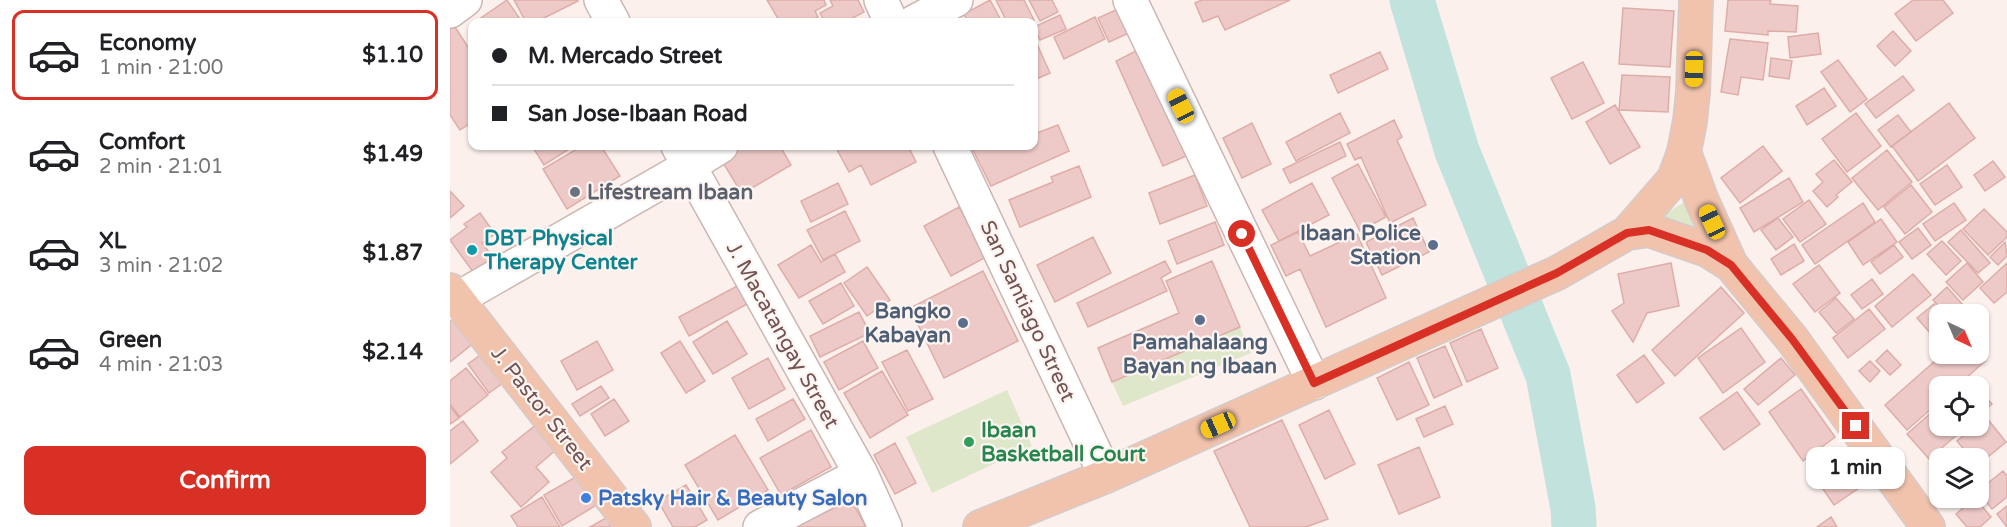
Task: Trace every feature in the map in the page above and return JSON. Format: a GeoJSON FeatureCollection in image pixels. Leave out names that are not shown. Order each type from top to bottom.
{"type":"FeatureCollection","features":[{"type":"Feature","properties":{"kind":"main road"},"geometry":{"type":"LineString","coordinates":[[980,527],[1106,476],[1557,273],[1627,233],[1674,179],[1684,152],[1693,92],[1696,0]]}},
{"type":"Feature","properties":{"kind":"main road"},"geometry":{"type":"LineString","coordinates":[[1684,152],[1702,201],[1731,265],[1792,339],[1928,527]]}},
{"type":"Feature","properties":{"kind":"main road"},"geometry":{"type":"LineString","coordinates":[[1627,233],[1649,230],[1707,250],[1731,265]]}},
{"type":"Feature","properties":{"kind":"main road","name":"J. Pastor Street"},"geometry":{"type":"LineString","coordinates":[[452,297],[634,527]]}},
{"type":"Feature","properties":{"kind":"street"},"geometry":{"type":"LineString","coordinates":[[450,11],[465,0]]}},
{"type":"Feature","properties":{"kind":"street"},"geometry":{"type":"LineString","coordinates":[[601,0],[611,18]]}},
{"type":"Feature","properties":{"kind":"street"},"geometry":{"type":"LineString","coordinates":[[881,0],[889,18]]}},
{"type":"Feature","properties":{"kind":"street"},"geometry":{"type":"LineString","coordinates":[[922,18],[956,0]]}},
{"type":"Feature","properties":{"kind":"street"},"geometry":{"type":"LineString","coordinates":[[1130,0],[1314,383]]}},
{"type":"Feature","properties":{"kind":"street"},"geometry":{"type":"LineString","coordinates":[[452,297],[684,156],[706,150]]}},
{"type":"Feature","properties":{"kind":"street","name":"San Santiago Street"},"geometry":{"type":"LineString","coordinates":[[952,150],[1106,476]]}},
{"type":"Feature","properties":{"kind":"street","name":"J. Macatangay Street"},"geometry":{"type":"LineString","coordinates":[[684,156],[861,474],[885,527]]}},
{"type":"Feature","properties":{"kind":"street"},"geometry":{"type":"LineString","coordinates":[[760,527],[861,474]]}},
{"type":"Feature","properties":{"kind":"green space"},"geometry":{"type":"Polygon","coordinates":[[[1688,200],[1698,232],[1661,216],[1688,200]]]}},
{"type":"Feature","properties":{"kind":"green space"},"geometry":{"type":"Polygon","coordinates":[[[1240,327],[1251,353],[1123,406],[1112,382],[1240,327]]]}},
{"type":"Feature","properties":{"kind":"green space","name":"Ibaan Basketball Court"},"geometry":{"type":"Polygon","coordinates":[[[1007,390],[1032,446],[932,493],[906,437],[1007,390]]]}},
{"type":"Feature","properties":{"kind":"building"},"geometry":{"type":"Polygon","coordinates":[[[507,0],[519,18],[481,18],[507,0]]]}},
{"type":"Feature","properties":{"kind":"building"},"geometry":{"type":"Polygon","coordinates":[[[514,0],[578,0],[544,18],[524,18],[514,0]]]}},
{"type":"Feature","properties":{"kind":"building"},"geometry":{"type":"Polygon","coordinates":[[[767,0],[824,0],[826,5],[815,11],[818,17],[816,18],[778,18],[767,0]]]}},
{"type":"Feature","properties":{"kind":"building"},"geometry":{"type":"Polygon","coordinates":[[[830,0],[858,0],[864,12],[853,18],[823,18],[820,13],[833,6],[830,0]]]}},
{"type":"Feature","properties":{"kind":"building"},"geometry":{"type":"Polygon","coordinates":[[[990,0],[1000,18],[966,18],[964,14],[990,0]]]}},
{"type":"Feature","properties":{"kind":"building"},"geometry":{"type":"Polygon","coordinates":[[[996,0],[1024,0],[1033,18],[1005,18],[996,0]]]}},
{"type":"Feature","properties":{"kind":"building"},"geometry":{"type":"Polygon","coordinates":[[[1029,0],[1052,0],[1058,12],[1040,21],[1029,0]]]}},
{"type":"Feature","properties":{"kind":"building"},"geometry":{"type":"Polygon","coordinates":[[[1202,0],[1290,0],[1225,30],[1218,16],[1203,22],[1195,3],[1202,0]]]}},
{"type":"Feature","properties":{"kind":"building"},"geometry":{"type":"Polygon","coordinates":[[[1728,0],[1771,0],[1770,4],[1798,6],[1796,32],[1768,31],[1768,35],[1725,31],[1728,0]]]}},
{"type":"Feature","properties":{"kind":"building"},"geometry":{"type":"Polygon","coordinates":[[[1913,0],[1943,0],[1953,13],[1916,41],[1895,14],[1913,0]]]}},
{"type":"Feature","properties":{"kind":"building"},"geometry":{"type":"Polygon","coordinates":[[[1623,8],[1674,11],[1670,67],[1619,64],[1623,8]]]}},
{"type":"Feature","properties":{"kind":"building"},"geometry":{"type":"Polygon","coordinates":[[[1118,9],[1129,33],[1109,42],[1098,18],[1118,9]]]}},
{"type":"Feature","properties":{"kind":"building"},"geometry":{"type":"Polygon","coordinates":[[[1060,15],[1066,29],[1040,40],[1038,25],[1060,15]]]}},
{"type":"Feature","properties":{"kind":"building"},"geometry":{"type":"Polygon","coordinates":[[[1095,17],[1105,39],[1064,59],[1054,37],[1095,17]]]}},
{"type":"Feature","properties":{"kind":"building"},"geometry":{"type":"Polygon","coordinates":[[[453,24],[468,47],[468,125],[460,130],[450,115],[450,26],[453,24]]]}},
{"type":"Feature","properties":{"kind":"building"},"geometry":{"type":"Polygon","coordinates":[[[1893,31],[1911,51],[1895,66],[1877,46],[1893,31]]]}},
{"type":"Feature","properties":{"kind":"building"},"geometry":{"type":"Polygon","coordinates":[[[1818,33],[1821,54],[1790,58],[1788,37],[1818,33]]]}},
{"type":"Feature","properties":{"kind":"building"},"geometry":{"type":"Polygon","coordinates":[[[1730,39],[1768,43],[1763,80],[1741,77],[1738,95],[1721,92],[1730,39]]]}},
{"type":"Feature","properties":{"kind":"building"},"geometry":{"type":"Polygon","coordinates":[[[1038,46],[1050,73],[1038,78],[1038,46]]]}},
{"type":"Feature","properties":{"kind":"building"},"geometry":{"type":"Polygon","coordinates":[[[1138,50],[1186,156],[1163,166],[1116,61],[1138,50]]]}},
{"type":"Feature","properties":{"kind":"building"},"geometry":{"type":"Polygon","coordinates":[[[1380,52],[1388,69],[1338,93],[1330,75],[1380,52]]]}},
{"type":"Feature","properties":{"kind":"building"},"geometry":{"type":"Polygon","coordinates":[[[1771,58],[1792,61],[1789,79],[1769,76],[1771,58]]]}},
{"type":"Feature","properties":{"kind":"building"},"geometry":{"type":"Polygon","coordinates":[[[1838,60],[1867,99],[1850,112],[1821,72],[1838,60]]]}},
{"type":"Feature","properties":{"kind":"building"},"geometry":{"type":"Polygon","coordinates":[[[1583,62],[1604,103],[1572,119],[1551,78],[1583,62]]]}},
{"type":"Feature","properties":{"kind":"building"},"geometry":{"type":"Polygon","coordinates":[[[1622,75],[1670,77],[1668,112],[1619,110],[1622,75]]]}},
{"type":"Feature","properties":{"kind":"building"},"geometry":{"type":"Polygon","coordinates":[[[1903,76],[1914,90],[1876,118],[1865,104],[1903,76]]]}},
{"type":"Feature","properties":{"kind":"building"},"geometry":{"type":"Polygon","coordinates":[[[1824,88],[1836,106],[1807,125],[1796,106],[1824,88]]]}},
{"type":"Feature","properties":{"kind":"building"},"geometry":{"type":"Polygon","coordinates":[[[1949,103],[1975,138],[1918,181],[1892,146],[1949,103]]]}},
{"type":"Feature","properties":{"kind":"building"},"geometry":{"type":"Polygon","coordinates":[[[1615,105],[1640,147],[1610,164],[1586,122],[1615,105]]]}},
{"type":"Feature","properties":{"kind":"building"},"geometry":{"type":"Polygon","coordinates":[[[1340,113],[1350,133],[1296,161],[1286,142],[1340,113]]]}},
{"type":"Feature","properties":{"kind":"building"},"geometry":{"type":"Polygon","coordinates":[[[1856,113],[1881,146],[1847,172],[1822,139],[1856,113]]]}},
{"type":"Feature","properties":{"kind":"building"},"geometry":{"type":"Polygon","coordinates":[[[1898,115],[1911,132],[1891,147],[1878,130],[1898,115]]]}},
{"type":"Feature","properties":{"kind":"building"},"geometry":{"type":"Polygon","coordinates":[[[1394,120],[1402,137],[1397,140],[1426,205],[1390,223],[1361,157],[1355,160],[1347,144],[1394,120]]]}},
{"type":"Feature","properties":{"kind":"building"},"geometry":{"type":"Polygon","coordinates":[[[1252,123],[1271,164],[1242,178],[1223,138],[1252,123]]]}},
{"type":"Feature","properties":{"kind":"building"},"geometry":{"type":"Polygon","coordinates":[[[1058,125],[1069,151],[991,186],[973,150],[1038,150],[1038,132],[1058,125]]]}},
{"type":"Feature","properties":{"kind":"building"},"geometry":{"type":"Polygon","coordinates":[[[1340,142],[1346,156],[1290,183],[1283,169],[1340,142]]]}},
{"type":"Feature","properties":{"kind":"building"},"geometry":{"type":"Polygon","coordinates":[[[1763,146],[1782,171],[1740,203],[1721,178],[1763,146]]]}},
{"type":"Feature","properties":{"kind":"building"},"geometry":{"type":"Polygon","coordinates":[[[535,150],[568,150],[544,165],[535,150]]]}},
{"type":"Feature","properties":{"kind":"building","name":"Lifestream Ibaan"},"geometry":{"type":"Polygon","coordinates":[[[575,150],[604,150],[620,176],[567,209],[543,169],[575,150]]]}},
{"type":"Feature","properties":{"kind":"building"},"geometry":{"type":"Polygon","coordinates":[[[729,150],[782,150],[791,165],[742,194],[719,156],[729,150]]]}},
{"type":"Feature","properties":{"kind":"building"},"geometry":{"type":"Polygon","coordinates":[[[837,150],[910,150],[916,162],[871,185],[861,165],[849,172],[837,150]]]}},
{"type":"Feature","properties":{"kind":"building"},"geometry":{"type":"Polygon","coordinates":[[[1887,150],[1912,182],[1878,210],[1852,178],[1887,150]]]}},
{"type":"Feature","properties":{"kind":"building"},"geometry":{"type":"Polygon","coordinates":[[[1834,160],[1852,182],[1836,195],[1838,197],[1827,207],[1813,191],[1823,182],[1816,174],[1834,160]]]}},
{"type":"Feature","properties":{"kind":"building"},"geometry":{"type":"Polygon","coordinates":[[[1993,161],[2005,177],[1985,191],[1974,175],[1993,161]]]}},
{"type":"Feature","properties":{"kind":"building"},"geometry":{"type":"Polygon","coordinates":[[[1358,164],[1386,217],[1360,231],[1332,178],[1358,164]]]}},
{"type":"Feature","properties":{"kind":"building"},"geometry":{"type":"Polygon","coordinates":[[[1947,165],[1962,187],[1935,205],[1920,184],[1947,165]]]}},
{"type":"Feature","properties":{"kind":"building"},"geometry":{"type":"Polygon","coordinates":[[[1079,166],[1091,197],[1020,227],[1009,200],[1053,182],[1051,177],[1079,166]]]}},
{"type":"Feature","properties":{"kind":"building"},"geometry":{"type":"Polygon","coordinates":[[[1195,175],[1207,206],[1160,224],[1149,193],[1195,175]]]}},
{"type":"Feature","properties":{"kind":"building"},"geometry":{"type":"Polygon","coordinates":[[[1789,178],[1803,202],[1754,232],[1740,208],[1789,178]]]}},
{"type":"Feature","properties":{"kind":"building"},"geometry":{"type":"Polygon","coordinates":[[[838,183],[848,204],[811,222],[801,201],[838,183]]]}},
{"type":"Feature","properties":{"kind":"building"},"geometry":{"type":"Polygon","coordinates":[[[1312,183],[1329,215],[1279,241],[1262,210],[1312,183]]]}},
{"type":"Feature","properties":{"kind":"building"},"geometry":{"type":"Polygon","coordinates":[[[1911,185],[1932,212],[1905,234],[1884,207],[1911,185]]]}},
{"type":"Feature","properties":{"kind":"building"},"geometry":{"type":"Polygon","coordinates":[[[450,191],[464,206],[450,218],[450,191]]]}},
{"type":"Feature","properties":{"kind":"building"},"geometry":{"type":"Polygon","coordinates":[[[1809,200],[1826,224],[1800,242],[1783,219],[1809,200]]]}},
{"type":"Feature","properties":{"kind":"building"},"geometry":{"type":"Polygon","coordinates":[[[1863,203],[1875,222],[1815,264],[1802,245],[1863,203]]]}},
{"type":"Feature","properties":{"kind":"building"},"geometry":{"type":"Polygon","coordinates":[[[1954,203],[1966,220],[1935,241],[1923,224],[1954,203]]]}},
{"type":"Feature","properties":{"kind":"building"},"geometry":{"type":"Polygon","coordinates":[[[959,207],[986,257],[951,276],[924,226],[959,207]]]}},
{"type":"Feature","properties":{"kind":"building"},"geometry":{"type":"Polygon","coordinates":[[[1984,209],[2007,232],[2007,237],[1988,255],[1963,229],[1984,209]]]}},
{"type":"Feature","properties":{"kind":"building"},"geometry":{"type":"Polygon","coordinates":[[[845,211],[860,241],[823,260],[807,230],[845,211]]]}},
{"type":"Feature","properties":{"kind":"building","name":"DBT Physical Therapy Center"},"geometry":{"type":"Polygon","coordinates":[[[480,213],[495,234],[482,243],[493,257],[473,272],[450,240],[467,227],[464,224],[480,213]]]}},
{"type":"Feature","properties":{"kind":"building"},"geometry":{"type":"Polygon","coordinates":[[[1413,218],[1429,252],[1382,275],[1366,242],[1413,218]]]}},
{"type":"Feature","properties":{"kind":"building"},"geometry":{"type":"Polygon","coordinates":[[[1778,218],[1793,237],[1776,250],[1761,230],[1778,218]]]}},
{"type":"Feature","properties":{"kind":"building"},"geometry":{"type":"Polygon","coordinates":[[[1881,219],[1897,242],[1863,265],[1848,242],[1881,219]]]}},
{"type":"Feature","properties":{"kind":"building"},"geometry":{"type":"Polygon","coordinates":[[[1215,222],[1224,245],[1177,264],[1168,241],[1215,222]]]}},
{"type":"Feature","properties":{"kind":"building"},"geometry":{"type":"Polygon","coordinates":[[[1918,228],[1931,245],[1912,259],[1899,242],[1918,228]]]}},
{"type":"Feature","properties":{"kind":"building"},"geometry":{"type":"Polygon","coordinates":[[[1961,230],[1990,263],[1978,273],[1948,242],[1961,230]]]}},
{"type":"Feature","properties":{"kind":"building"},"geometry":{"type":"Polygon","coordinates":[[[1298,232],[1310,256],[1357,234],[1386,298],[1326,327],[1300,269],[1286,276],[1271,245],[1298,232]]]}},
{"type":"Feature","properties":{"kind":"building"},"geometry":{"type":"Polygon","coordinates":[[[1093,237],[1111,273],[1055,302],[1037,265],[1093,237]]]}},
{"type":"Feature","properties":{"kind":"building"},"geometry":{"type":"Polygon","coordinates":[[[1942,241],[1961,261],[1946,275],[1927,254],[1942,241]]]}},
{"type":"Feature","properties":{"kind":"building"},"geometry":{"type":"Polygon","coordinates":[[[2005,242],[2007,256],[1998,265],[1990,257],[2005,242]]]}},
{"type":"Feature","properties":{"kind":"building"},"geometry":{"type":"Polygon","coordinates":[[[1794,244],[1804,261],[1781,275],[1771,259],[1794,244]]]}},
{"type":"Feature","properties":{"kind":"building"},"geometry":{"type":"Polygon","coordinates":[[[811,245],[821,262],[835,254],[845,272],[799,298],[778,265],[811,245]]]}},
{"type":"Feature","properties":{"kind":"building"},"geometry":{"type":"Polygon","coordinates":[[[1894,245],[1903,257],[1880,274],[1871,262],[1894,245]]]}},
{"type":"Feature","properties":{"kind":"building"},"geometry":{"type":"Polygon","coordinates":[[[1165,261],[1171,272],[1161,278],[1167,291],[1088,327],[1077,303],[1165,261]]]}},
{"type":"Feature","properties":{"kind":"building","name":"Pamahalaang Bayan ng Ibaan"},"geometry":{"type":"Polygon","coordinates":[[[1212,261],[1240,327],[1112,382],[1098,348],[1179,313],[1166,281],[1212,261]]]}},
{"type":"Feature","properties":{"kind":"building"},"geometry":{"type":"Polygon","coordinates":[[[1671,263],[1679,306],[1647,313],[1633,342],[1612,311],[1624,303],[1618,274],[1671,263]]]}},
{"type":"Feature","properties":{"kind":"building"},"geometry":{"type":"Polygon","coordinates":[[[1967,263],[1983,282],[1963,300],[1946,282],[1967,263]]]}},
{"type":"Feature","properties":{"kind":"building"},"geometry":{"type":"Polygon","coordinates":[[[2007,263],[2007,292],[1994,303],[1980,288],[2007,263]]]}},
{"type":"Feature","properties":{"kind":"building"},"geometry":{"type":"Polygon","coordinates":[[[1819,265],[1840,293],[1815,312],[1793,284],[1819,265]]]}},
{"type":"Feature","properties":{"kind":"building"},"geometry":{"type":"Polygon","coordinates":[[[867,267],[890,300],[867,316],[844,283],[867,267]]]}},
{"type":"Feature","properties":{"kind":"building"},"geometry":{"type":"Polygon","coordinates":[[[983,271],[1018,341],[944,378],[910,308],[983,271]]]}},
{"type":"Feature","properties":{"kind":"building"},"geometry":{"type":"Polygon","coordinates":[[[1913,274],[1931,295],[1892,327],[1875,306],[1913,274]]]}},
{"type":"Feature","properties":{"kind":"building"},"geometry":{"type":"Polygon","coordinates":[[[1872,279],[1883,294],[1862,309],[1851,295],[1872,279]]]}},
{"type":"Feature","properties":{"kind":"building"},"geometry":{"type":"Polygon","coordinates":[[[841,283],[854,306],[823,324],[809,301],[841,283]]]}},
{"type":"Feature","properties":{"kind":"building"},"geometry":{"type":"Polygon","coordinates":[[[739,285],[749,303],[689,336],[679,317],[739,285]]]}},
{"type":"Feature","properties":{"kind":"building"},"geometry":{"type":"Polygon","coordinates":[[[1721,287],[1744,313],[1675,376],[1652,350],[1721,287]]]}},
{"type":"Feature","properties":{"kind":"building"},"geometry":{"type":"Polygon","coordinates":[[[1947,287],[1962,304],[1937,304],[1933,300],[1947,287]]]}},
{"type":"Feature","properties":{"kind":"building"},"geometry":{"type":"Polygon","coordinates":[[[1836,298],[1854,319],[1836,333],[1819,312],[1836,298]]]}},
{"type":"Feature","properties":{"kind":"building"},"geometry":{"type":"Polygon","coordinates":[[[1929,308],[1929,332],[1917,318],[1929,308]]]}},
{"type":"Feature","properties":{"kind":"building"},"geometry":{"type":"Polygon","coordinates":[[[1869,309],[1885,329],[1848,358],[1833,338],[1869,309]]]}},
{"type":"Feature","properties":{"kind":"building"},"geometry":{"type":"Polygon","coordinates":[[[859,312],[870,333],[820,357],[810,336],[859,312]]]}},
{"type":"Feature","properties":{"kind":"building"},"geometry":{"type":"Polygon","coordinates":[[[450,317],[475,342],[450,362],[450,317]]]}},
{"type":"Feature","properties":{"kind":"building"},"geometry":{"type":"Polygon","coordinates":[[[727,321],[747,354],[713,374],[693,342],[727,321]]]}},
{"type":"Feature","properties":{"kind":"building"},"geometry":{"type":"Polygon","coordinates":[[[1741,328],[1765,362],[1723,393],[1698,358],[1741,328]]]}},
{"type":"Feature","properties":{"kind":"building"},"geometry":{"type":"Polygon","coordinates":[[[1481,329],[1498,368],[1467,382],[1450,343],[1481,329]]]}},
{"type":"Feature","properties":{"kind":"building"},"geometry":{"type":"Polygon","coordinates":[[[597,341],[613,370],[577,390],[561,361],[597,341]]]}},
{"type":"Feature","properties":{"kind":"building"},"geometry":{"type":"Polygon","coordinates":[[[680,341],[705,381],[686,393],[661,353],[680,341]]]}},
{"type":"Feature","properties":{"kind":"building"},"geometry":{"type":"Polygon","coordinates":[[[863,341],[878,368],[839,390],[824,362],[863,341]]]}},
{"type":"Feature","properties":{"kind":"building"},"geometry":{"type":"Polygon","coordinates":[[[1445,346],[1462,385],[1434,398],[1417,358],[1445,346]]]}},
{"type":"Feature","properties":{"kind":"building"},"geometry":{"type":"Polygon","coordinates":[[[907,350],[933,399],[908,411],[882,362],[907,350]]]}},
{"type":"Feature","properties":{"kind":"building"},"geometry":{"type":"Polygon","coordinates":[[[1887,350],[1901,365],[1890,375],[1876,361],[1887,350]]]}},
{"type":"Feature","properties":{"kind":"building"},"geometry":{"type":"Polygon","coordinates":[[[483,353],[504,382],[489,393],[468,364],[483,353]]]}},
{"type":"Feature","properties":{"kind":"building"},"geometry":{"type":"Polygon","coordinates":[[[1644,355],[1664,383],[1637,403],[1617,375],[1644,355]]]}},
{"type":"Feature","properties":{"kind":"building"},"geometry":{"type":"Polygon","coordinates":[[[768,358],[785,389],[749,409],[732,378],[768,358]]]}},
{"type":"Feature","properties":{"kind":"building"},"geometry":{"type":"Polygon","coordinates":[[[1781,358],[1795,375],[1758,405],[1744,389],[1781,358]]]}},
{"type":"Feature","properties":{"kind":"building"},"geometry":{"type":"Polygon","coordinates":[[[1870,361],[1880,371],[1870,382],[1859,371],[1870,361]]]}},
{"type":"Feature","properties":{"kind":"building"},"geometry":{"type":"Polygon","coordinates":[[[1409,362],[1429,405],[1397,420],[1377,378],[1409,362]]]}},
{"type":"Feature","properties":{"kind":"building"},"geometry":{"type":"Polygon","coordinates":[[[1932,364],[1982,364],[1968,376],[1929,376],[1929,411],[1907,430],[1885,405],[1932,364]]]}},
{"type":"Feature","properties":{"kind":"building"},"geometry":{"type":"Polygon","coordinates":[[[466,368],[488,395],[460,417],[450,404],[450,381],[466,368]]]}},
{"type":"Feature","properties":{"kind":"building"},"geometry":{"type":"Polygon","coordinates":[[[882,371],[908,415],[870,438],[844,393],[882,371]]]}},
{"type":"Feature","properties":{"kind":"building"},"geometry":{"type":"Polygon","coordinates":[[[601,386],[609,398],[580,416],[572,404],[601,386]]]}},
{"type":"Feature","properties":{"kind":"building"},"geometry":{"type":"Polygon","coordinates":[[[1801,389],[1835,437],[1803,461],[1769,412],[1801,389]]]}},
{"type":"Feature","properties":{"kind":"building"},"geometry":{"type":"Polygon","coordinates":[[[1737,392],[1760,424],[1724,450],[1700,418],[1737,392]]]}},
{"type":"Feature","properties":{"kind":"building"},"geometry":{"type":"Polygon","coordinates":[[[614,399],[629,421],[605,436],[591,414],[614,399]]]}},
{"type":"Feature","properties":{"kind":"building"},"geometry":{"type":"Polygon","coordinates":[[[793,399],[805,419],[768,441],[756,419],[793,399]]]}},
{"type":"Feature","properties":{"kind":"building"},"geometry":{"type":"Polygon","coordinates":[[[450,406],[459,418],[450,424],[450,406]]]}},
{"type":"Feature","properties":{"kind":"building"},"geometry":{"type":"Polygon","coordinates":[[[1445,406],[1453,424],[1424,437],[1416,419],[1445,406]]]}},
{"type":"Feature","properties":{"kind":"building"},"geometry":{"type":"Polygon","coordinates":[[[1329,410],[1355,464],[1325,479],[1299,425],[1329,410]]]}},
{"type":"Feature","properties":{"kind":"building"},"geometry":{"type":"Polygon","coordinates":[[[1929,415],[1929,436],[1955,436],[1942,448],[1929,448],[1929,459],[1907,434],[1929,415]]]}},
{"type":"Feature","properties":{"kind":"building"},"geometry":{"type":"Polygon","coordinates":[[[1282,420],[1328,519],[1306,527],[1250,527],[1214,451],[1282,420]]]}},
{"type":"Feature","properties":{"kind":"building"},"geometry":{"type":"Polygon","coordinates":[[[463,421],[478,441],[450,464],[450,431],[463,421]]]}},
{"type":"Feature","properties":{"kind":"building"},"geometry":{"type":"Polygon","coordinates":[[[1989,421],[2006,442],[1989,456],[1989,448],[1963,448],[1957,441],[1963,436],[1989,436],[1989,421]]]}},
{"type":"Feature","properties":{"kind":"building"},"geometry":{"type":"Polygon","coordinates":[[[537,424],[557,449],[536,467],[549,482],[521,507],[491,472],[507,458],[502,452],[537,424]]]}},
{"type":"Feature","properties":{"kind":"building"},"geometry":{"type":"Polygon","coordinates":[[[811,430],[831,467],[781,495],[760,458],[811,430]]]}},
{"type":"Feature","properties":{"kind":"building"},"geometry":{"type":"Polygon","coordinates":[[[735,435],[768,490],[718,520],[685,465],[735,435]]]}},
{"type":"Feature","properties":{"kind":"building"},"geometry":{"type":"Polygon","coordinates":[[[895,443],[916,483],[895,494],[874,455],[895,443]]]}},
{"type":"Feature","properties":{"kind":"building"},"geometry":{"type":"Polygon","coordinates":[[[1419,447],[1440,497],[1399,514],[1378,465],[1419,447]]]}},
{"type":"Feature","properties":{"kind":"building"},"geometry":{"type":"Polygon","coordinates":[[[1849,453],[1868,482],[1834,505],[1814,476],[1849,453]]]}},
{"type":"Feature","properties":{"kind":"building"},"geometry":{"type":"Polygon","coordinates":[[[2003,471],[2007,476],[2007,497],[1992,509],[1989,505],[1989,482],[2003,471]]]}},
{"type":"Feature","properties":{"kind":"building"},"geometry":{"type":"Polygon","coordinates":[[[581,474],[598,504],[562,526],[544,495],[581,474]]]}},
{"type":"Feature","properties":{"kind":"building"},"geometry":{"type":"Polygon","coordinates":[[[686,485],[707,520],[695,527],[673,527],[658,501],[686,485]]]}},
{"type":"Feature","properties":{"kind":"building"},"geometry":{"type":"Polygon","coordinates":[[[542,497],[560,527],[518,527],[511,516],[542,497]]]}},
{"type":"Feature","properties":{"kind":"building"},"geometry":{"type":"Polygon","coordinates":[[[851,500],[866,527],[794,527],[851,500]]]}},
{"type":"Feature","properties":{"kind":"building"},"geometry":{"type":"Polygon","coordinates":[[[2007,506],[2007,527],[1997,514],[2007,506]]]}},
{"type":"Feature","properties":{"kind":"building"},"geometry":{"type":"Polygon","coordinates":[[[1963,508],[1983,508],[1991,517],[1980,527],[1967,527],[1956,514],[1963,508]]]}},
{"type":"Feature","properties":{"kind":"building"},"geometry":{"type":"Polygon","coordinates":[[[1831,517],[1837,527],[1817,527],[1831,517]]]}},
{"type":"Feature","properties":{"kind":"building"},"geometry":{"type":"Polygon","coordinates":[[[606,518],[611,527],[590,527],[606,518]]]}},
{"type":"Feature","properties":{"kind":"waterway"},"geometry":{"type":"LineString","coordinates":[[1412,0],[1457,151],[1548,375],[1573,508],[1574,527]]}},
{"type":"Feature","properties":{"kind":"place","name":"Lifestream Ibaan"},"geometry":{"type":"Point","coordinates":[575,192]}},
{"type":"Feature","properties":{"kind":"place","name":"Ibaan Police Station"},"geometry":{"type":"Point","coordinates":[1433,245]}},
{"type":"Feature","properties":{"kind":"place","name":"DBT Physical Therapy Center"},"geometry":{"type":"Point","coordinates":[472,250]}},
{"type":"Feature","properties":{"kind":"place","name":"Pamahalaang Bayan ng Ibaan"},"geometry":{"type":"Point","coordinates":[1200,320]}},
{"type":"Feature","properties":{"kind":"place","name":"Bangko Kabayan"},"geometry":{"type":"Point","coordinates":[963,323]}},
{"type":"Feature","properties":{"kind":"place","name":"Ibaan Basketball Court"},"geometry":{"type":"Point","coordinates":[969,442]}},
{"type":"Feature","properties":{"kind":"place","name":"Patsky Hair & Beauty Salon"},"geometry":{"type":"Point","coordinates":[586,498]}},
{"type":"Feature","properties":{"kind":"route"},"geometry":{"type":"LineString","coordinates":[[1242,234],[1314,383],[1557,273],[1627,233],[1649,230],[1682,240],[1707,250],[1731,265],[1792,339],[1856,426]]}}]}
